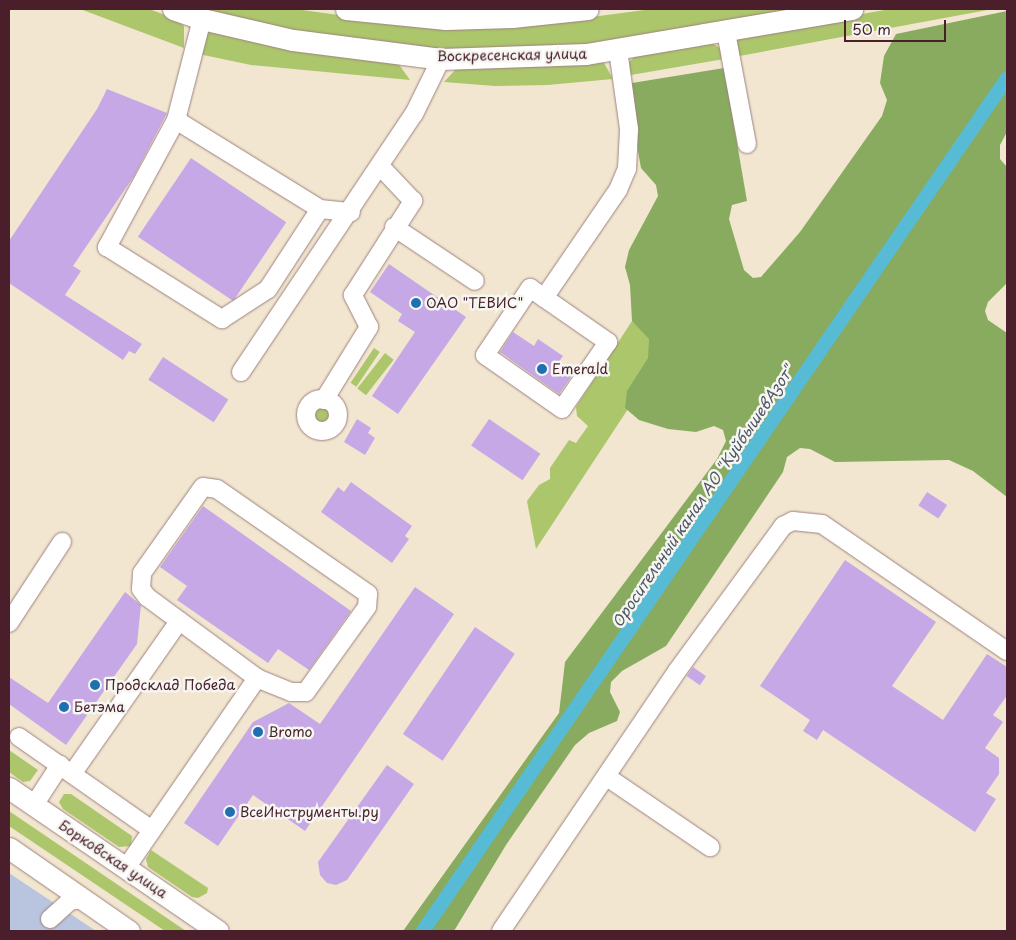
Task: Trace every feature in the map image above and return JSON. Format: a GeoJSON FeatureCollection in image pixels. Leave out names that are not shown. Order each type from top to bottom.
{"type":"FeatureCollection","features":[{"type":"Feature","properties":{"kind":"main road","name":"Воскресенская улица"},"geometry":{"type":"LineString","coordinates":[[173,9],[202,19],[293,40],[441,59],[586,54],[726,32],[852,9]]}},
{"type":"Feature","properties":{"kind":"main road"},"geometry":{"type":"LineString","coordinates":[[346,9],[512,17],[588,9]]}},
{"type":"Feature","properties":{"kind":"main road","name":"Борковская улица"},"geometry":{"type":"LineString","coordinates":[[9,788],[218,931]]}},
{"type":"Feature","properties":{"kind":"main road"},"geometry":{"type":"LineString","coordinates":[[9,848],[129,931]]}},
{"type":"Feature","properties":{"kind":"lane"},"geometry":{"type":"LineString","coordinates":[[202,19],[176,120],[107,247],[222,319],[268,289],[320,209]]}},
{"type":"Feature","properties":{"kind":"lane"},"geometry":{"type":"LineString","coordinates":[[726,32],[748,144]]}},
{"type":"Feature","properties":{"kind":"lane"},"geometry":{"type":"LineString","coordinates":[[544,298],[618,190],[627,169],[629,129],[618,50]]}},
{"type":"Feature","properties":{"kind":"lane"},"geometry":{"type":"LineString","coordinates":[[241,372],[351,212],[414,114],[441,59]]}},
{"type":"Feature","properties":{"kind":"lane"},"geometry":{"type":"LineString","coordinates":[[176,120],[320,209],[351,212]]}},
{"type":"Feature","properties":{"kind":"lane"},"geometry":{"type":"LineString","coordinates":[[324,400],[369,326],[353,295],[413,201],[380,166]]}},
{"type":"Feature","properties":{"kind":"lane"},"geometry":{"type":"LineString","coordinates":[[394,228],[474,281]]}},
{"type":"Feature","properties":{"kind":"lane"},"geometry":{"type":"LineString","coordinates":[[530,288],[544,298],[608,342],[562,409],[484,355],[530,288]]}},
{"type":"Feature","properties":{"kind":"lane"},"geometry":{"type":"LineString","coordinates":[[203,487],[217,489],[364,589],[369,600],[367,607],[312,687],[298,694],[257,678],[179,621],[146,597],[142,589],[142,573],[203,487]]}},
{"type":"Feature","properties":{"kind":"lane"},"geometry":{"type":"LineString","coordinates":[[501,931],[677,671],[783,526],[793,521],[822,524],[1007,651]]}},
{"type":"Feature","properties":{"kind":"lane"},"geometry":{"type":"LineString","coordinates":[[9,623],[62,542]]}},
{"type":"Feature","properties":{"kind":"lane"},"geometry":{"type":"LineString","coordinates":[[34,804],[66,770],[179,621]]}},
{"type":"Feature","properties":{"kind":"lane"},"geometry":{"type":"LineString","coordinates":[[126,868],[257,678]]}},
{"type":"Feature","properties":{"kind":"lane"},"geometry":{"type":"LineString","coordinates":[[19,737],[152,830]]}},
{"type":"Feature","properties":{"kind":"lane"},"geometry":{"type":"LineString","coordinates":[[607,777],[710,847]]}},
{"type":"Feature","properties":{"kind":"lane"},"geometry":{"type":"LineString","coordinates":[[56,882],[58,894],[50,919],[70,901],[81,899]]}},
{"type":"Feature","properties":{"kind":"shaded area"},"geometry":{"type":"Polygon","coordinates":[[[9,873],[96,931],[9,931],[9,873]]]}},
{"type":"Feature","properties":{"kind":"green space"},"geometry":{"type":"Polygon","coordinates":[[[80,9],[149,9],[176,19],[184,26],[184,48],[80,9]]]}},
{"type":"Feature","properties":{"kind":"green space"},"geometry":{"type":"Polygon","coordinates":[[[198,9],[295,9],[360,18],[561,21],[652,9],[805,9],[579,46],[438,50],[284,30],[198,9]]]}},
{"type":"Feature","properties":{"kind":"green space"},"geometry":{"type":"Polygon","coordinates":[[[890,9],[993,9],[734,57],[736,40],[740,36],[890,9]]]}},
{"type":"Feature","properties":{"kind":"green space"},"geometry":{"type":"Polygon","coordinates":[[[1007,11],[1007,132],[1000,145],[1000,159],[1007,167],[1007,283],[988,302],[985,311],[988,320],[1007,333],[1007,497],[973,471],[949,460],[835,462],[810,449],[800,448],[787,457],[783,472],[666,646],[622,671],[611,682],[610,692],[620,712],[617,721],[589,733],[575,745],[506,845],[454,931],[403,931],[559,713],[565,662],[717,459],[726,441],[723,430],[714,426],[696,432],[668,429],[639,420],[625,408],[627,391],[648,358],[649,339],[632,321],[630,285],[625,267],[629,250],[658,196],[656,185],[641,168],[626,84],[724,68],[747,201],[732,205],[729,219],[744,270],[753,278],[761,277],[800,232],[882,116],[887,100],[880,83],[884,56],[896,34],[1007,11]]]}},
{"type":"Feature","properties":{"kind":"green space"},"geometry":{"type":"Polygon","coordinates":[[[212,31],[398,63],[410,80],[251,65],[194,53],[207,33],[212,31]]]}},
{"type":"Feature","properties":{"kind":"green space"},"geometry":{"type":"Polygon","coordinates":[[[710,42],[722,49],[724,59],[625,76],[627,64],[636,55],[710,42]]]}},
{"type":"Feature","properties":{"kind":"green space"},"geometry":{"type":"Polygon","coordinates":[[[603,61],[613,79],[548,85],[495,86],[444,82],[457,68],[603,61]]]}},
{"type":"Feature","properties":{"kind":"green space"},"geometry":{"type":"Polygon","coordinates":[[[632,321],[670,345],[536,549],[527,501],[539,485],[550,479],[550,468],[569,440],[576,443],[588,426],[577,416],[576,407],[632,321]]]}},
{"type":"Feature","properties":{"kind":"green space"},"geometry":{"type":"Polygon","coordinates":[[[374,348],[380,352],[356,387],[351,383],[374,348]]]}},
{"type":"Feature","properties":{"kind":"green space"},"geometry":{"type":"Polygon","coordinates":[[[385,353],[394,360],[366,395],[357,388],[385,353]]]}},
{"type":"Feature","properties":{"kind":"green space"},"geometry":{"type":"Polygon","coordinates":[[[322,405],[329,408],[332,415],[329,422],[322,425],[315,422],[312,415],[315,408],[322,405]]]}},
{"type":"Feature","properties":{"kind":"green space"},"geometry":{"type":"Polygon","coordinates":[[[9,750],[38,770],[30,781],[23,782],[9,772],[9,750]]]}},
{"type":"Feature","properties":{"kind":"green space"},"geometry":{"type":"Polygon","coordinates":[[[64,794],[71,794],[132,836],[131,846],[119,847],[63,809],[59,802],[64,794]]]}},
{"type":"Feature","properties":{"kind":"green space"},"geometry":{"type":"Polygon","coordinates":[[[9,811],[186,931],[165,931],[9,826],[9,811]]]}},
{"type":"Feature","properties":{"kind":"green space"},"geometry":{"type":"Polygon","coordinates":[[[151,850],[208,888],[207,893],[198,898],[192,897],[148,867],[146,859],[151,850]]]}},
{"type":"Feature","properties":{"kind":"building"},"geometry":{"type":"Polygon","coordinates":[[[107,89],[167,113],[134,176],[73,266],[81,271],[65,295],[142,344],[135,354],[129,351],[123,360],[9,283],[9,241],[97,109],[107,89]]]}},
{"type":"Feature","properties":{"kind":"building"},"geometry":{"type":"Polygon","coordinates":[[[191,158],[286,222],[233,301],[138,237],[191,158]]]}},
{"type":"Feature","properties":{"kind":"building"},"geometry":{"type":"Polygon","coordinates":[[[389,264],[466,317],[398,414],[372,396],[415,332],[398,321],[402,314],[370,292],[389,264]]]}},
{"type":"Feature","properties":{"kind":"building","name":"Emerald"},"geometry":{"type":"Polygon","coordinates":[[[513,332],[534,346],[538,339],[563,356],[558,363],[573,374],[559,394],[500,352],[513,332]]]}},
{"type":"Feature","properties":{"kind":"building"},"geometry":{"type":"Polygon","coordinates":[[[163,357],[228,399],[214,422],[148,380],[163,357]]]}},
{"type":"Feature","properties":{"kind":"building"},"geometry":{"type":"Polygon","coordinates":[[[357,419],[371,428],[368,433],[375,438],[365,455],[344,442],[357,419]]]}},
{"type":"Feature","properties":{"kind":"building"},"geometry":{"type":"Polygon","coordinates":[[[489,419],[540,454],[523,480],[471,446],[489,419]]]}},
{"type":"Feature","properties":{"kind":"building"},"geometry":{"type":"Polygon","coordinates":[[[351,482],[412,526],[405,536],[409,539],[392,563],[321,512],[338,487],[344,492],[351,482]]]}},
{"type":"Feature","properties":{"kind":"building"},"geometry":{"type":"Polygon","coordinates":[[[927,492],[947,505],[938,518],[918,505],[927,492]]]}},
{"type":"Feature","properties":{"kind":"building"},"geometry":{"type":"Polygon","coordinates":[[[203,506],[351,611],[309,670],[278,649],[268,663],[177,600],[187,586],[160,567],[203,506]]]}},
{"type":"Feature","properties":{"kind":"building"},"geometry":{"type":"Polygon","coordinates":[[[845,560],[936,622],[892,686],[943,720],[987,654],[1007,667],[1006,697],[993,715],[1003,722],[985,748],[999,758],[999,774],[986,793],[996,799],[975,832],[823,730],[817,740],[803,731],[810,720],[760,686],[845,560]]]}},
{"type":"Feature","properties":{"kind":"building"},"geometry":{"type":"Polygon","coordinates":[[[415,587],[454,614],[305,831],[253,795],[218,846],[184,823],[253,722],[289,703],[320,724],[415,587]]]}},
{"type":"Feature","properties":{"kind":"building"},"geometry":{"type":"Polygon","coordinates":[[[125,592],[141,605],[137,644],[66,745],[9,704],[9,677],[48,703],[125,592]]]}},
{"type":"Feature","properties":{"kind":"building"},"geometry":{"type":"Polygon","coordinates":[[[475,627],[515,654],[443,761],[403,734],[475,627]]]}},
{"type":"Feature","properties":{"kind":"building"},"geometry":{"type":"Polygon","coordinates":[[[693,667],[706,676],[700,685],[687,676],[693,667]]]}},
{"type":"Feature","properties":{"kind":"building"},"geometry":{"type":"Polygon","coordinates":[[[387,765],[414,784],[347,880],[336,885],[327,883],[320,875],[318,862],[387,765]]]}},
{"type":"Feature","properties":{"kind":"waterway","name":"Оросительный канал АО \"КуйбышевАзот\""},"geometry":{"type":"LineString","coordinates":[[423,931],[1007,78]]}},
{"type":"Feature","properties":{"kind":"place","name":"ОАО \"ТЕВИС\""},"geometry":{"type":"Point","coordinates":[416,303]}},
{"type":"Feature","properties":{"kind":"place","name":"Emerald"},"geometry":{"type":"Point","coordinates":[542,369]}},
{"type":"Feature","properties":{"kind":"place","name":"Продсклад Победа"},"geometry":{"type":"Point","coordinates":[95,685]}},
{"type":"Feature","properties":{"kind":"place","name":"Бетэма"},"geometry":{"type":"Point","coordinates":[64,707]}},
{"type":"Feature","properties":{"kind":"place","name":"Bromo"},"geometry":{"type":"Point","coordinates":[258,732]}},
{"type":"Feature","properties":{"kind":"place","name":"ВсеИнструменты.ру"},"geometry":{"type":"Point","coordinates":[230,812]}}]}
